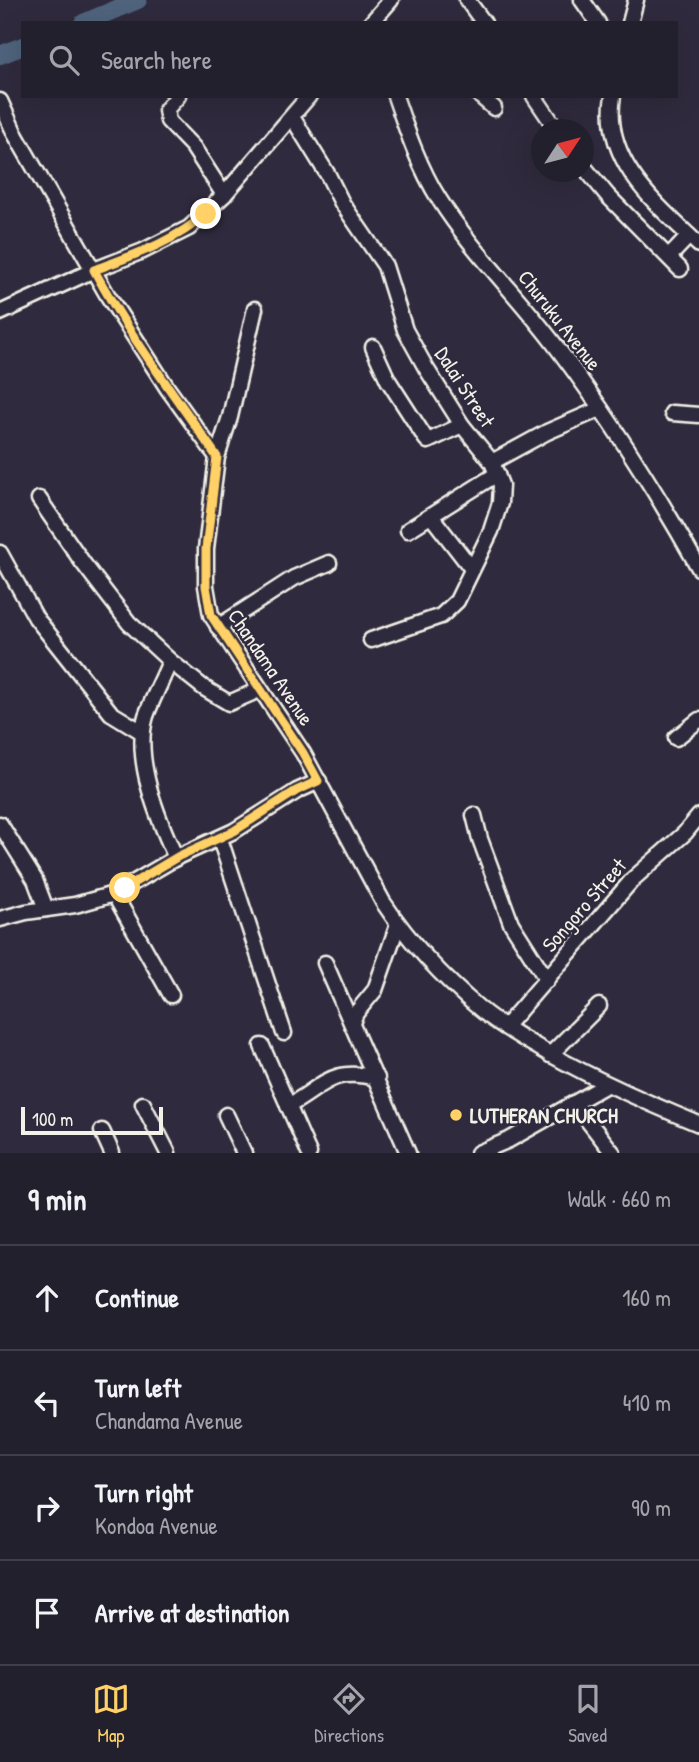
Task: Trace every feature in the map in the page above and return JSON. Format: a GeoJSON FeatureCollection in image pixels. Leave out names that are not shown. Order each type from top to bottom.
{"type":"FeatureCollection","features":[{"type":"Feature","properties":{"kind":"street"},"geometry":{"type":"LineString","coordinates":[[373,21],[391,0]]}},
{"type":"Feature","properties":{"kind":"street"},"geometry":{"type":"LineString","coordinates":[[467,0],[483,21]]}},
{"type":"Feature","properties":{"kind":"street"},"geometry":{"type":"LineString","coordinates":[[582,0],[597,21]]}},
{"type":"Feature","properties":{"kind":"street"},"geometry":{"type":"LineString","coordinates":[[631,21],[636,0]]}},
{"type":"Feature","properties":{"kind":"street"},"geometry":{"type":"LineString","coordinates":[[176,98],[166,110],[166,117],[193,147],[225,195]]}},
{"type":"Feature","properties":{"kind":"street"},"geometry":{"type":"LineString","coordinates":[[0,313],[189,229],[225,195],[307,98]]}},
{"type":"Feature","properties":{"kind":"street","name":"Churuku Avenue"},"geometry":{"type":"LineString","coordinates":[[396,98],[416,153],[439,198],[474,247],[557,346],[672,521],[699,568]]}},
{"type":"Feature","properties":{"kind":"street"},"geometry":{"type":"LineString","coordinates":[[482,98],[494,108]]}},
{"type":"Feature","properties":{"kind":"street"},"geometry":{"type":"LineString","coordinates":[[535,98],[550,119]]}},
{"type":"Feature","properties":{"kind":"street"},"geometry":{"type":"LineString","coordinates":[[613,98],[612,122],[615,140],[633,178],[694,241],[668,257]]}},
{"type":"Feature","properties":{"kind":"street"},"geometry":{"type":"LineString","coordinates":[[0,101],[15,134],[108,296],[217,457]]}},
{"type":"Feature","properties":{"kind":"street","name":"Dalai Street"},"geometry":{"type":"LineString","coordinates":[[292,117],[328,174],[342,203],[385,266],[405,330],[444,400],[495,468]]}},
{"type":"Feature","properties":{"kind":"street"},"geometry":{"type":"LineString","coordinates":[[594,180],[680,269]]}},
{"type":"Feature","properties":{"kind":"street","name":"Chandama Avenue"},"geometry":{"type":"LineString","coordinates":[[255,309],[230,417],[217,457],[206,568],[208,606],[218,627],[284,723],[369,878],[398,925],[480,1010],[550,1055],[606,1084],[699,1124]]}},
{"type":"Feature","properties":{"kind":"street"},"geometry":{"type":"LineString","coordinates":[[373,347],[388,380],[428,441],[462,425]]}},
{"type":"Feature","properties":{"kind":"street"},"geometry":{"type":"LineString","coordinates":[[408,530],[547,432],[600,409]]}},
{"type":"Feature","properties":{"kind":"street"},"geometry":{"type":"LineString","coordinates":[[672,413],[699,415]]}},
{"type":"Feature","properties":{"kind":"street"},"geometry":{"type":"LineString","coordinates":[[370,640],[442,616],[457,601],[491,531],[500,503],[501,485],[495,468]]}},
{"type":"Feature","properties":{"kind":"street"},"geometry":{"type":"LineString","coordinates":[[39,499],[129,623],[170,661],[204,688],[229,703],[259,690]]}},
{"type":"Feature","properties":{"kind":"street"},"geometry":{"type":"LineString","coordinates":[[431,516],[472,569]]}},
{"type":"Feature","properties":{"kind":"street"},"geometry":{"type":"LineString","coordinates":[[0,553],[36,618],[89,686],[111,713],[142,732]]}},
{"type":"Feature","properties":{"kind":"street"},"geometry":{"type":"LineString","coordinates":[[218,627],[294,578],[329,563]]}},
{"type":"Feature","properties":{"kind":"street"},"geometry":{"type":"LineString","coordinates":[[170,661],[142,732],[148,785],[158,817],[176,858]]}},
{"type":"Feature","properties":{"kind":"street"},"geometry":{"type":"LineString","coordinates":[[676,738],[699,720]]}},
{"type":"Feature","properties":{"kind":"street"},"geometry":{"type":"LineString","coordinates":[[1,917],[75,905],[114,894],[176,858],[220,839],[296,791],[318,781]]}},
{"type":"Feature","properties":{"kind":"street"},"geometry":{"type":"LineString","coordinates":[[474,815],[480,839],[511,923],[547,980]]}},
{"type":"Feature","properties":{"kind":"street","name":"Songoro Street"},"geometry":{"type":"LineString","coordinates":[[505,1027],[633,880],[699,816]]}},
{"type":"Feature","properties":{"kind":"street"},"geometry":{"type":"LineString","coordinates":[[0,824],[35,880],[46,909]]}},
{"type":"Feature","properties":{"kind":"street"},"geometry":{"type":"LineString","coordinates":[[220,839],[284,1033]]}},
{"type":"Feature","properties":{"kind":"street"},"geometry":{"type":"LineString","coordinates":[[114,894],[171,995]]}},
{"type":"Feature","properties":{"kind":"street"},"geometry":{"type":"LineString","coordinates":[[352,1023],[356,1013],[375,990],[398,925]]}},
{"type":"Feature","properties":{"kind":"street"},"geometry":{"type":"LineString","coordinates":[[325,964],[406,1152]]}},
{"type":"Feature","properties":{"kind":"street"},"geometry":{"type":"LineString","coordinates":[[550,1055],[599,1006]]}},
{"type":"Feature","properties":{"kind":"street"},"geometry":{"type":"LineString","coordinates":[[262,1046],[309,1153]]}},
{"type":"Feature","properties":{"kind":"street"},"geometry":{"type":"LineString","coordinates":[[288,1106],[339,1074],[355,1073],[376,1078]]}},
{"type":"Feature","properties":{"kind":"street"},"geometry":{"type":"LineString","coordinates":[[478,1153],[509,1140],[606,1084]]}},
{"type":"Feature","properties":{"kind":"street"},"geometry":{"type":"LineString","coordinates":[[574,1103],[613,1153]]}},
{"type":"Feature","properties":{"kind":"street"},"geometry":{"type":"LineString","coordinates":[[143,1104],[168,1153]]}},
{"type":"Feature","properties":{"kind":"street"},"geometry":{"type":"LineString","coordinates":[[226,1115],[244,1153]]}},
{"type":"Feature","properties":{"kind":"street"},"geometry":{"type":"LineString","coordinates":[[102,1131],[112,1153]]}},
{"type":"Feature","properties":{"kind":"waterway"},"geometry":{"type":"LineString","coordinates":[[88,21],[138,0]]}},
{"type":"Feature","properties":{"kind":"waterway"},"geometry":{"type":"LineString","coordinates":[[0,55],[21,47]]}},
{"type":"Feature","properties":{"kind":"place","name":"LUTHERAN CHURCH"},"geometry":{"type":"Point","coordinates":[456,1115]}},
{"type":"Feature","properties":{"kind":"route"},"geometry":{"type":"LineString","coordinates":[[125,888],[179,856],[220,839],[296,791],[318,781],[284,723],[218,627],[208,606],[206,549],[217,457],[168,389],[94,270],[170,239],[189,229],[206,214]]}}]}
